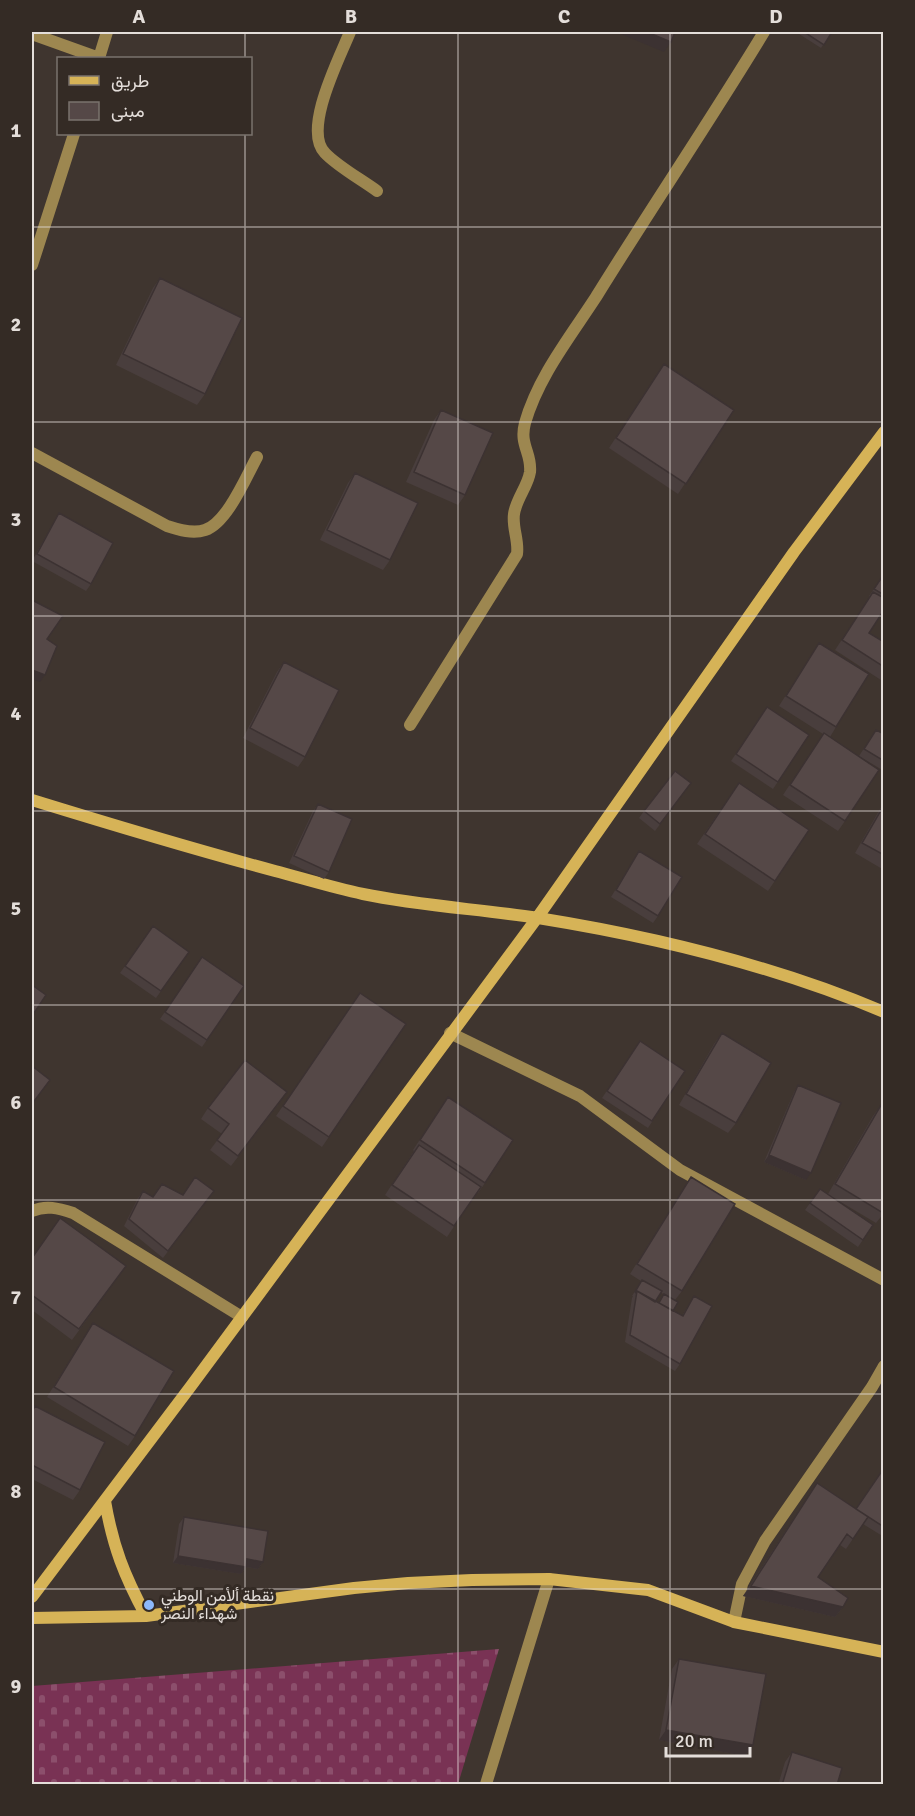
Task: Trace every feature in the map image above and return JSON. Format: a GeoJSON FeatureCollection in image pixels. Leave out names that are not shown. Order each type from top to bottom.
{"type":"FeatureCollection","features":[{"type":"Feature","properties":{"kind":"street"},"geometry":{"type":"LineString","coordinates":[[99,57],[107,32]]}},
{"type":"Feature","properties":{"kind":"street"},"geometry":{"type":"LineString","coordinates":[[350,32],[324,96],[317,138],[324,153],[377,191]]}},
{"type":"Feature","properties":{"kind":"street"},"geometry":{"type":"LineString","coordinates":[[410,725],[517,554],[519,545],[514,526],[514,515],[530,469],[522,443],[536,392],[764,32]]}},
{"type":"Feature","properties":{"kind":"street"},"geometry":{"type":"LineString","coordinates":[[32,34],[96,57]]}},
{"type":"Feature","properties":{"kind":"street"},"geometry":{"type":"LineString","coordinates":[[32,265],[74,135]]}},
{"type":"Feature","properties":{"kind":"street"},"geometry":{"type":"LineString","coordinates":[[32,1597],[537,918],[794,552],[884,432]]}},
{"type":"Feature","properties":{"kind":"street"},"geometry":{"type":"LineString","coordinates":[[32,453],[167,526],[190,531],[204,530],[216,524],[257,457]]}},
{"type":"Feature","properties":{"kind":"street"},"geometry":{"type":"LineString","coordinates":[[32,800],[193,849],[361,894],[446,908],[537,918],[623,933],[750,963],[884,1012]]}},
{"type":"Feature","properties":{"kind":"street"},"geometry":{"type":"LineString","coordinates":[[450,1033],[580,1096],[680,1170],[884,1281]]}},
{"type":"Feature","properties":{"kind":"street"},"geometry":{"type":"LineString","coordinates":[[32,1211],[55,1207],[73,1213],[242,1317]]}},
{"type":"Feature","properties":{"kind":"street"},"geometry":{"type":"LineString","coordinates":[[734,1622],[742,1584],[765,1541],[872,1388],[884,1366]]}},
{"type":"Feature","properties":{"kind":"street"},"geometry":{"type":"LineString","coordinates":[[105,1501],[110,1533],[123,1571],[146,1616]]}},
{"type":"Feature","properties":{"kind":"street"},"geometry":{"type":"LineString","coordinates":[[486,1785],[549,1579]]}},
{"type":"Feature","properties":{"kind":"street"},"geometry":{"type":"LineString","coordinates":[[32,1618],[146,1616],[408,1583],[549,1579],[648,1590],[734,1622],[884,1652]]}},
{"type":"Feature","properties":{"kind":"green space"},"geometry":{"type":"Polygon","coordinates":[[[499,1649],[458,1784],[32,1784],[32,1686],[499,1649]]]}},
{"type":"Feature","properties":{"kind":"building"},"geometry":{"type":"Polygon","coordinates":[[[647,32],[675,32],[671,42],[647,32]]]}},
{"type":"Feature","properties":{"kind":"building"},"geometry":{"type":"Polygon","coordinates":[[[804,32],[832,32],[824,45],[804,32]]]}},
{"type":"Feature","properties":{"kind":"building"},"geometry":{"type":"Polygon","coordinates":[[[160,278],[242,318],[205,394],[123,354],[160,278]]]}},
{"type":"Feature","properties":{"kind":"building"},"geometry":{"type":"Polygon","coordinates":[[[664,364],[734,410],[686,484],[616,438],[664,364]]]}},
{"type":"Feature","properties":{"kind":"building"},"geometry":{"type":"Polygon","coordinates":[[[441,410],[493,433],[465,495],[414,472],[441,410]]]}},
{"type":"Feature","properties":{"kind":"building"},"geometry":{"type":"Polygon","coordinates":[[[355,473],[418,503],[390,560],[327,530],[355,473]]]}},
{"type":"Feature","properties":{"kind":"building"},"geometry":{"type":"Polygon","coordinates":[[[59,513],[113,543],[91,584],[37,554],[59,513]]]}},
{"type":"Feature","properties":{"kind":"building"},"geometry":{"type":"Polygon","coordinates":[[[884,574],[884,595],[874,589],[884,574]]]}},
{"type":"Feature","properties":{"kind":"building"},"geometry":{"type":"Polygon","coordinates":[[[873,592],[884,598],[884,610],[869,633],[884,642],[884,667],[842,640],[873,592]]]}},
{"type":"Feature","properties":{"kind":"building"},"geometry":{"type":"Polygon","coordinates":[[[32,600],[63,616],[47,639],[57,646],[45,675],[32,670],[32,600]]]}},
{"type":"Feature","properties":{"kind":"building"},"geometry":{"type":"Polygon","coordinates":[[[819,643],[869,674],[836,727],[786,696],[819,643]]]}},
{"type":"Feature","properties":{"kind":"building"},"geometry":{"type":"Polygon","coordinates":[[[284,662],[339,690],[305,757],[250,728],[284,662]]]}},
{"type":"Feature","properties":{"kind":"building"},"geometry":{"type":"Polygon","coordinates":[[[767,707],[809,735],[778,782],[736,754],[767,707]]]}},
{"type":"Feature","properties":{"kind":"building"},"geometry":{"type":"Polygon","coordinates":[[[876,730],[884,734],[884,761],[864,749],[876,730]]]}},
{"type":"Feature","properties":{"kind":"building"},"geometry":{"type":"Polygon","coordinates":[[[824,733],[879,770],[845,821],[790,785],[824,733]]]}},
{"type":"Feature","properties":{"kind":"building"},"geometry":{"type":"Polygon","coordinates":[[[675,771],[691,783],[660,824],[644,811],[675,771]]]}},
{"type":"Feature","properties":{"kind":"building"},"geometry":{"type":"Polygon","coordinates":[[[739,783],[809,830],[775,881],[705,834],[739,783]]]}},
{"type":"Feature","properties":{"kind":"building"},"geometry":{"type":"Polygon","coordinates":[[[318,804],[352,819],[329,872],[294,856],[318,804]]]}},
{"type":"Feature","properties":{"kind":"building"},"geometry":{"type":"Polygon","coordinates":[[[884,805],[884,855],[862,843],[884,805]]]}},
{"type":"Feature","properties":{"kind":"building"},"geometry":{"type":"Polygon","coordinates":[[[639,851],[682,877],[658,916],[616,890],[639,851]]]}},
{"type":"Feature","properties":{"kind":"building"},"geometry":{"type":"Polygon","coordinates":[[[153,926],[189,952],[161,991],[125,966],[153,926]]]}},
{"type":"Feature","properties":{"kind":"building"},"geometry":{"type":"Polygon","coordinates":[[[202,957],[244,986],[207,1040],[165,1012],[202,957]]]}},
{"type":"Feature","properties":{"kind":"building"},"geometry":{"type":"Polygon","coordinates":[[[32,985],[46,995],[32,1016],[32,985]]]}},
{"type":"Feature","properties":{"kind":"building"},"geometry":{"type":"Polygon","coordinates":[[[360,993],[406,1024],[329,1137],[283,1106],[360,993]]]}},
{"type":"Feature","properties":{"kind":"building"},"geometry":{"type":"Polygon","coordinates":[[[722,1033],[771,1063],[736,1123],[686,1094],[722,1033]]]}},
{"type":"Feature","properties":{"kind":"building"},"geometry":{"type":"Polygon","coordinates":[[[640,1041],[685,1071],[652,1121],[607,1091],[640,1041]]]}},
{"type":"Feature","properties":{"kind":"building"},"geometry":{"type":"Polygon","coordinates":[[[245,1060],[287,1092],[238,1156],[217,1140],[229,1124],[208,1108],[245,1060]]]}},
{"type":"Feature","properties":{"kind":"building"},"geometry":{"type":"Polygon","coordinates":[[[32,1066],[50,1080],[32,1104],[32,1066]]]}},
{"type":"Feature","properties":{"kind":"building"},"geometry":{"type":"Polygon","coordinates":[[[798,1085],[841,1103],[811,1173],[769,1155],[798,1085]]]}},
{"type":"Feature","properties":{"kind":"building"},"geometry":{"type":"Polygon","coordinates":[[[448,1097],[513,1140],[485,1183],[420,1140],[448,1097]]]}},
{"type":"Feature","properties":{"kind":"building"},"geometry":{"type":"Polygon","coordinates":[[[881,1105],[884,1107],[883,1213],[835,1184],[881,1105]]]}},
{"type":"Feature","properties":{"kind":"building"},"geometry":{"type":"Polygon","coordinates":[[[419,1145],[481,1187],[454,1226],[392,1185],[419,1145]]]}},
{"type":"Feature","properties":{"kind":"building"},"geometry":{"type":"Polygon","coordinates":[[[195,1177],[214,1191],[168,1251],[129,1219],[143,1191],[153,1197],[162,1184],[183,1195],[195,1177]]]}},
{"type":"Feature","properties":{"kind":"building"},"geometry":{"type":"Polygon","coordinates":[[[691,1177],[735,1204],[682,1291],[637,1264],[691,1177]]]}},
{"type":"Feature","properties":{"kind":"building"},"geometry":{"type":"Polygon","coordinates":[[[820,1189],[873,1225],[863,1240],[810,1203],[820,1189]]]}},
{"type":"Feature","properties":{"kind":"building"},"geometry":{"type":"Polygon","coordinates":[[[60,1218],[126,1266],[79,1329],[32,1295],[32,1258],[60,1218]]]}},
{"type":"Feature","properties":{"kind":"building"},"geometry":{"type":"Polygon","coordinates":[[[642,1280],[662,1291],[655,1302],[635,1292],[642,1280]]]}},
{"type":"Feature","properties":{"kind":"building"},"geometry":{"type":"Polygon","coordinates":[[[637,1291],[683,1316],[694,1296],[712,1306],[680,1364],[630,1335],[637,1291]]]}},
{"type":"Feature","properties":{"kind":"building"},"geometry":{"type":"Polygon","coordinates":[[[664,1294],[678,1302],[673,1311],[659,1303],[664,1294]]]}},
{"type":"Feature","properties":{"kind":"building"},"geometry":{"type":"Polygon","coordinates":[[[93,1323],[174,1371],[135,1436],[54,1387],[93,1323]]]}},
{"type":"Feature","properties":{"kind":"building"},"geometry":{"type":"Polygon","coordinates":[[[35,1406],[105,1442],[80,1490],[32,1465],[32,1412],[35,1406]]]}},
{"type":"Feature","properties":{"kind":"building"},"geometry":{"type":"Polygon","coordinates":[[[884,1468],[884,1527],[856,1509],[884,1468]]]}},
{"type":"Feature","properties":{"kind":"building"},"geometry":{"type":"Polygon","coordinates":[[[817,1483],[868,1517],[853,1539],[847,1534],[818,1577],[848,1598],[843,1607],[751,1586],[817,1483]]]}},
{"type":"Feature","properties":{"kind":"building"},"geometry":{"type":"Polygon","coordinates":[[[184,1517],[268,1531],[263,1562],[247,1559],[246,1567],[178,1556],[184,1517]]]}},
{"type":"Feature","properties":{"kind":"building"},"geometry":{"type":"Polygon","coordinates":[[[679,1659],[766,1674],[753,1745],[666,1730],[679,1659]]]}},
{"type":"Feature","properties":{"kind":"building"},"geometry":{"type":"Polygon","coordinates":[[[792,1752],[842,1768],[837,1785],[782,1785],[792,1752]]]}},
{"type":"Feature","properties":{"kind":"place","name":"نقطة ألأمن الوطني شهداء النصر"},"geometry":{"type":"Point","coordinates":[149,1605]}}]}
